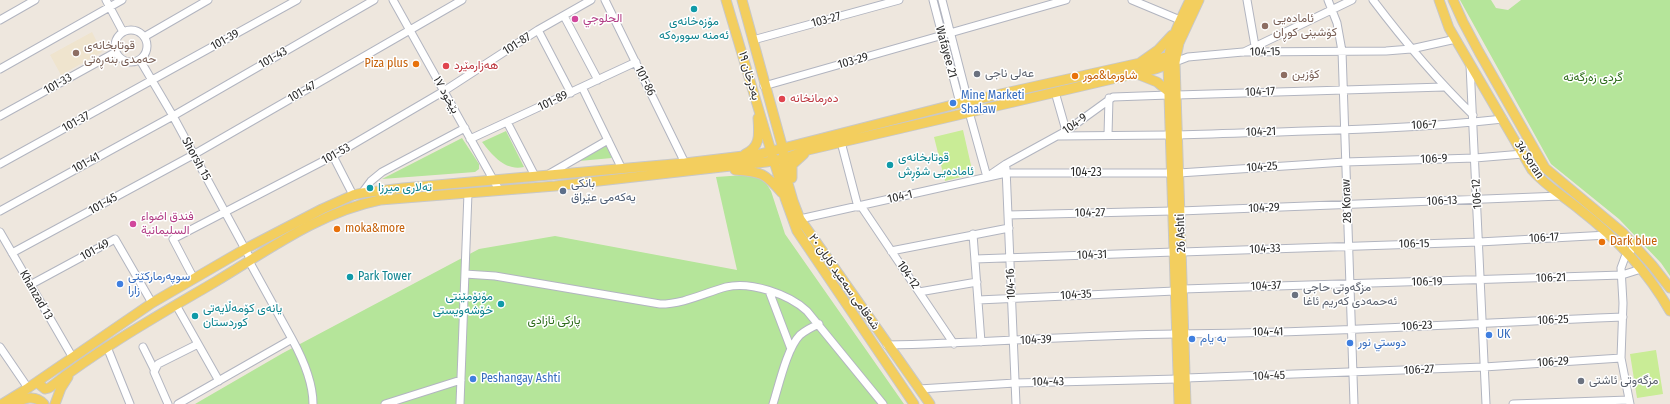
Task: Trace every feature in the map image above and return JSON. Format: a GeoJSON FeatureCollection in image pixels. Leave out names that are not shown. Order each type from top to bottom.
{"type":"FeatureCollection","features":[{"type":"Feature","properties":{"kind":"main road","name":"بەدرخان ١٩"},"geometry":{"type":"LineString","coordinates":[[726,0],[772,151]]}},
{"type":"Feature","properties":{"kind":"main road","name":"بەدرخان ١٩"},"geometry":{"type":"LineString","coordinates":[[742,0],[776,130],[783,149]]}},
{"type":"Feature","properties":{"kind":"main road"},"geometry":{"type":"LineString","coordinates":[[1137,65],[1158,50],[1175,31],[1180,20],[1194,3],[1204,0]]}},
{"type":"Feature","properties":{"kind":"main road","name":"34 Soran"},"geometry":{"type":"LineString","coordinates":[[1439,0],[1449,28],[1523,154],[1540,178],[1579,209],[1627,254],[1641,269],[1670,311]]}},
{"type":"Feature","properties":{"kind":"main road","name":"34 Soran"},"geometry":{"type":"LineString","coordinates":[[1453,0],[1473,40],[1542,163],[1552,175],[1614,224],[1635,246],[1670,288]]}},
{"type":"Feature","properties":{"kind":"main road"},"geometry":{"type":"LineString","coordinates":[[55,404],[61,388],[75,362],[107,347],[250,261],[325,218],[348,208],[380,200],[499,190],[779,160],[808,150],[841,142],[1134,74],[1172,60],[1194,3]]}},
{"type":"Feature","properties":{"kind":"main road"},"geometry":{"type":"LineString","coordinates":[[1172,60],[1175,31]]}},
{"type":"Feature","properties":{"kind":"main road"},"geometry":{"type":"LineString","coordinates":[[41,379],[39,384],[40,387],[47,389],[75,362],[152,304],[245,249],[322,209],[353,195],[738,157],[783,149],[814,139],[964,102],[1137,65],[1172,60]]}},
{"type":"Feature","properties":{"kind":"main road","name":"26 Ashti"},"geometry":{"type":"LineString","coordinates":[[1172,60],[1180,334],[1182,379],[1186,404]]}},
{"type":"Feature","properties":{"kind":"main road"},"geometry":{"type":"LineString","coordinates":[[1134,74],[1157,82],[1172,94]]}},
{"type":"Feature","properties":{"kind":"main road"},"geometry":{"type":"LineString","coordinates":[[738,157],[749,152],[757,144],[759,135],[757,102]]}},
{"type":"Feature","properties":{"kind":"main road"},"geometry":{"type":"LineString","coordinates":[[776,130],[785,142],[814,139]]}},
{"type":"Feature","properties":{"kind":"main road","name":"شەقامی سەعید کابان ٢٠"},"geometry":{"type":"LineString","coordinates":[[783,149],[779,160],[785,198],[797,231],[914,404]]}},
{"type":"Feature","properties":{"kind":"main road"},"geometry":{"type":"LineString","coordinates":[[794,203],[791,173],[792,165],[808,150]]}},
{"type":"Feature","properties":{"kind":"main road","name":"شەقامی سەعید کابان ٢٠"},"geometry":{"type":"LineString","coordinates":[[772,151],[779,160],[800,219],[887,345],[930,404]]}},
{"type":"Feature","properties":{"kind":"main road"},"geometry":{"type":"LineString","coordinates":[[714,168],[762,174],[770,179],[785,198]]}},
{"type":"Feature","properties":{"kind":"main road"},"geometry":{"type":"LineString","coordinates":[[2,404],[41,379]]}},
{"type":"Feature","properties":{"kind":"main road"},"geometry":{"type":"LineString","coordinates":[[33,401],[34,390],[41,379]]}},
{"type":"Feature","properties":{"kind":"main road","name":"26 Ashti"},"geometry":{"type":"LineString","coordinates":[[1178,404],[1182,379]]}},
{"type":"Feature","properties":{"kind":"main road"},"geometry":{"type":"LineString","coordinates":[[13,404],[21,400],[33,401],[38,399],[44,404]]}},
{"type":"Feature","properties":{"kind":"street"},"geometry":{"type":"LineString","coordinates":[[0,20],[35,0]]}},
{"type":"Feature","properties":{"kind":"street"},"geometry":{"type":"LineString","coordinates":[[0,69],[108,3],[122,0]]}},
{"type":"Feature","properties":{"kind":"street"},"geometry":{"type":"LineString","coordinates":[[144,36],[208,0]]}},
{"type":"Feature","properties":{"kind":"street","name":"101-39"},"geometry":{"type":"LineString","coordinates":[[153,80],[297,0]]}},
{"type":"Feature","properties":{"kind":"street","name":"101-43"},"geometry":{"type":"LineString","coordinates":[[173,116],[374,0]]}},
{"type":"Feature","properties":{"kind":"street","name":"بێخود ١٧"},"geometry":{"type":"LineString","coordinates":[[393,0],[499,190]]}},
{"type":"Feature","properties":{"kind":"street","name":"101-47"},"geometry":{"type":"LineString","coordinates":[[194,155],[462,0]]}},
{"type":"Feature","properties":{"kind":"street","name":"101-87"},"geometry":{"type":"LineString","coordinates":[[444,92],[538,30],[591,0]]}},
{"type":"Feature","properties":{"kind":"street","name":"101-86"},"geometry":{"type":"LineString","coordinates":[[605,0],[685,163]]}},
{"type":"Feature","properties":{"kind":"street","name":"103-27"},"geometry":{"type":"LineString","coordinates":[[753,40],[899,0]]}},
{"type":"Feature","properties":{"kind":"street","name":"Wafayee 21"},"geometry":{"type":"LineString","coordinates":[[933,0],[946,35],[964,102]]}},
{"type":"Feature","properties":{"kind":"street","name":"Wafayee 21"},"geometry":{"type":"LineString","coordinates":[[942,0],[946,35]]}},
{"type":"Feature","properties":{"kind":"street","name":"103-29"},"geometry":{"type":"LineString","coordinates":[[764,86],[1066,0]]}},
{"type":"Feature","properties":{"kind":"street"},"geometry":{"type":"LineString","coordinates":[[1132,0],[1180,20]]}},
{"type":"Feature","properties":{"kind":"street"},"geometry":{"type":"LineString","coordinates":[[1247,0],[1255,46]]}},
{"type":"Feature","properties":{"kind":"street","name":"28 Koraw"},"geometry":{"type":"LineString","coordinates":[[1328,0],[1337,23],[1342,51],[1354,404]]}},
{"type":"Feature","properties":{"kind":"street"},"geometry":{"type":"LineString","coordinates":[[1243,52],[1352,0]]}},
{"type":"Feature","properties":{"kind":"street"},"geometry":{"type":"LineString","coordinates":[[1373,0],[1411,49],[1473,119]]}},
{"type":"Feature","properties":{"kind":"street"},"geometry":{"type":"LineString","coordinates":[[108,3],[123,32]]}},
{"type":"Feature","properties":{"kind":"street"},"geometry":{"type":"LineString","coordinates":[[564,16],[598,80]]}},
{"type":"Feature","properties":{"kind":"street"},"geometry":{"type":"LineString","coordinates":[[132,30],[141,33],[144,36],[147,46],[144,56],[140,60],[136,62],[126,62],[118,57],[115,43],[123,32],[132,30]]}},
{"type":"Feature","properties":{"kind":"street"},"geometry":{"type":"LineString","coordinates":[[538,30],[571,93]]}},
{"type":"Feature","properties":{"kind":"street","name":"104-15"},"geometry":{"type":"LineString","coordinates":[[1172,60],[1243,52],[1386,51],[1411,49],[1456,39]]}},
{"type":"Feature","properties":{"kind":"street","name":"101-33"},"geometry":{"type":"LineString","coordinates":[[0,116],[116,52]]}},
{"type":"Feature","properties":{"kind":"street","name":"Shorsh 15"},"geometry":{"type":"LineString","coordinates":[[140,60],[153,80],[226,212],[250,261],[300,354],[307,370],[313,404]]}},
{"type":"Feature","properties":{"kind":"street","name":"101-89"},"geometry":{"type":"LineString","coordinates":[[470,139],[636,62]]}},
{"type":"Feature","properties":{"kind":"street","name":"106-12"},"geometry":{"type":"LineString","coordinates":[[1470,65],[1486,404]]}},
{"type":"Feature","properties":{"kind":"street","name":"101-37"},"geometry":{"type":"LineString","coordinates":[[0,164],[153,80]]}},
{"type":"Feature","properties":{"kind":"street"},"geometry":{"type":"LineString","coordinates":[[582,87],[622,169]]}},
{"type":"Feature","properties":{"kind":"street","name":"104-17"},"geometry":{"type":"LineString","coordinates":[[1172,94],[1444,87]]}},
{"type":"Feature","properties":{"kind":"street","name":"101-53"},"geometry":{"type":"LineString","coordinates":[[194,278],[173,239],[333,156],[444,92]]}},
{"type":"Feature","properties":{"kind":"street"},"geometry":{"type":"LineString","coordinates":[[1055,92],[1067,133]]}},
{"type":"Feature","properties":{"kind":"street"},"geometry":{"type":"LineString","coordinates":[[1108,135],[1109,98],[1113,96],[1172,94]]}},
{"type":"Feature","properties":{"kind":"street","name":"104-9"},"geometry":{"type":"LineString","coordinates":[[1067,133],[1109,98]]}},
{"type":"Feature","properties":{"kind":"street"},"geometry":{"type":"LineString","coordinates":[[969,112],[986,177]]}},
{"type":"Feature","properties":{"kind":"street","name":"101-41"},"geometry":{"type":"LineString","coordinates":[[0,211],[173,116]]}},
{"type":"Feature","properties":{"kind":"street","name":"106-7"},"geometry":{"type":"LineString","coordinates":[[1344,129],[1473,119],[1503,119]]}},
{"type":"Feature","properties":{"kind":"street"},"geometry":{"type":"LineString","coordinates":[[507,122],[535,176]]}},
{"type":"Feature","properties":{"kind":"street"},"geometry":{"type":"LineString","coordinates":[[362,193],[371,181],[382,172],[464,128]]}},
{"type":"Feature","properties":{"kind":"street","name":"104-21"},"geometry":{"type":"LineString","coordinates":[[1057,136],[1067,133],[1108,135],[1174,135],[1344,129]]}},
{"type":"Feature","properties":{"kind":"street","name":"104-9"},"geometry":{"type":"LineString","coordinates":[[986,177],[1006,164],[1057,136]]}},
{"type":"Feature","properties":{"kind":"street"},"geometry":{"type":"LineString","coordinates":[[547,176],[608,140]]}},
{"type":"Feature","properties":{"kind":"street","name":"104-12"},"geometry":{"type":"LineString","coordinates":[[841,142],[860,207],[954,344]]}},
{"type":"Feature","properties":{"kind":"street","name":"106-9"},"geometry":{"type":"LineString","coordinates":[[1346,162],[1475,158],[1523,154]]}},
{"type":"Feature","properties":{"kind":"street","name":"101-45"},"geometry":{"type":"LineString","coordinates":[[12,253],[194,155]]}},
{"type":"Feature","properties":{"kind":"street"},"geometry":{"type":"LineString","coordinates":[[333,156],[353,195]]}},
{"type":"Feature","properties":{"kind":"street","name":"104-25"},"geometry":{"type":"LineString","coordinates":[[1175,173],[1346,162]]}},
{"type":"Feature","properties":{"kind":"street","name":"104-16"},"geometry":{"type":"LineString","coordinates":[[1006,164],[1003,173],[1009,228],[1016,404]]}},
{"type":"Feature","properties":{"kind":"street","name":"104-1"},"geometry":{"type":"LineString","coordinates":[[800,219],[860,207],[1003,173]]}},
{"type":"Feature","properties":{"kind":"street","name":"104-23"},"geometry":{"type":"LineString","coordinates":[[1003,173],[1175,173]]}},
{"type":"Feature","properties":{"kind":"street"},"geometry":{"type":"LineString","coordinates":[[460,404],[468,193]]}},
{"type":"Feature","properties":{"kind":"street","name":"106-13"},"geometry":{"type":"LineString","coordinates":[[1347,205],[1561,196]]}},
{"type":"Feature","properties":{"kind":"street","name":"104-29"},"geometry":{"type":"LineString","coordinates":[[1176,211],[1347,205]]}},
{"type":"Feature","properties":{"kind":"street","name":"104-27"},"geometry":{"type":"LineString","coordinates":[[1008,215],[1176,211]]}},
{"type":"Feature","properties":{"kind":"street"},"geometry":{"type":"LineString","coordinates":[[891,251],[1009,228]]}},
{"type":"Feature","properties":{"kind":"street","name":"Khanzad 13"},"geometry":{"type":"LineString","coordinates":[[0,232],[75,362]]}},
{"type":"Feature","properties":{"kind":"street"},"geometry":{"type":"LineString","coordinates":[[973,234],[981,342]]}},
{"type":"Feature","properties":{"kind":"street","name":"106-17"},"geometry":{"type":"LineString","coordinates":[[1479,242],[1608,235]]}},
{"type":"Feature","properties":{"kind":"street","name":"101-49"},"geometry":{"type":"LineString","coordinates":[[30,286],[115,239],[152,304]]}},
{"type":"Feature","properties":{"kind":"street","name":"106-15"},"geometry":{"type":"LineString","coordinates":[[1348,246],[1479,242]]}},
{"type":"Feature","properties":{"kind":"street","name":"104-33"},"geometry":{"type":"LineString","coordinates":[[1178,252],[1348,246]]}},
{"type":"Feature","properties":{"kind":"street"},"geometry":{"type":"LineString","coordinates":[[1513,404],[1630,402],[1621,358],[1623,317],[1622,264],[1627,254],[1635,246]]}},
{"type":"Feature","properties":{"kind":"street","name":"104-31"},"geometry":{"type":"LineString","coordinates":[[975,260],[1178,252]]}},
{"type":"Feature","properties":{"kind":"street","name":"106-21"},"geometry":{"type":"LineString","coordinates":[[1481,281],[1622,276],[1641,269]]}},
{"type":"Feature","properties":{"kind":"street"},"geometry":{"type":"LineString","coordinates":[[465,274],[495,276],[660,304],[672,304],[686,301],[728,286],[754,287],[769,291],[795,302],[807,311],[819,324],[877,400],[883,404]]}},
{"type":"Feature","properties":{"kind":"street","name":"106-19"},"geometry":{"type":"LineString","coordinates":[[1349,284],[1481,281]]}},
{"type":"Feature","properties":{"kind":"street"},"geometry":{"type":"LineString","coordinates":[[919,292],[977,282]]}},
{"type":"Feature","properties":{"kind":"street","name":"104-37"},"geometry":{"type":"LineString","coordinates":[[1179,290],[1349,284]]}},
{"type":"Feature","properties":{"kind":"street","name":"104-35"},"geometry":{"type":"LineString","coordinates":[[978,300],[1179,290]]}},
{"type":"Feature","properties":{"kind":"street"},"geometry":{"type":"LineString","coordinates":[[769,291],[791,349]]}},
{"type":"Feature","properties":{"kind":"street"},"geometry":{"type":"LineString","coordinates":[[176,305],[219,381]]}},
{"type":"Feature","properties":{"kind":"street","name":"106-25"},"geometry":{"type":"LineString","coordinates":[[1483,323],[1623,317]]}},
{"type":"Feature","properties":{"kind":"street","name":"106-23"},"geometry":{"type":"LineString","coordinates":[[1352,330],[1483,323]]}},
{"type":"Feature","properties":{"kind":"street"},"geometry":{"type":"LineString","coordinates":[[773,404],[791,349],[802,334],[819,324]]}},
{"type":"Feature","properties":{"kind":"street","name":"104-41"},"geometry":{"type":"LineString","coordinates":[[1180,334],[1352,330]]}},
{"type":"Feature","properties":{"kind":"street","name":"104-39"},"geometry":{"type":"LineString","coordinates":[[887,345],[954,344],[1013,340],[1180,334]]}},
{"type":"Feature","properties":{"kind":"street"},"geometry":{"type":"LineString","coordinates":[[178,404],[292,339]]}},
{"type":"Feature","properties":{"kind":"street"},"geometry":{"type":"LineString","coordinates":[[154,369],[158,364],[198,344]]}},
{"type":"Feature","properties":{"kind":"street"},"geometry":{"type":"LineString","coordinates":[[143,346],[168,404]]}},
{"type":"Feature","properties":{"kind":"street"},"geometry":{"type":"LineString","coordinates":[[0,347],[28,388]]}},
{"type":"Feature","properties":{"kind":"street"},"geometry":{"type":"LineString","coordinates":[[107,347],[130,404]]}},
{"type":"Feature","properties":{"kind":"street","name":"106-29"},"geometry":{"type":"LineString","coordinates":[[1484,367],[1621,358]]}},
{"type":"Feature","properties":{"kind":"street","name":"106-27"},"geometry":{"type":"LineString","coordinates":[[1353,373],[1484,367]]}},
{"type":"Feature","properties":{"kind":"street","name":"104-45"},"geometry":{"type":"LineString","coordinates":[[1182,379],[1353,373]]}},
{"type":"Feature","properties":{"kind":"street","name":"104-43"},"geometry":{"type":"LineString","coordinates":[[919,389],[1015,383],[1182,379]]}},
{"type":"Feature","properties":{"kind":"street"},"geometry":{"type":"LineString","coordinates":[[385,404],[461,380]]}},
{"type":"Feature","properties":{"kind":"shaded area","name":"قوتابخانەی حەمدی بنەڕەتی"},"geometry":{"type":"Polygon","coordinates":[[[92,32],[102,52],[61,75],[50,55],[92,32]]]}},
{"type":"Feature","properties":{"kind":"green space","name":"گردی زەرگەتە"},"geometry":{"type":"Polygon","coordinates":[[[1460,0],[1491,0],[1496,8],[1508,10],[1521,0],[1670,0],[1670,276],[1661,263],[1619,219],[1551,164],[1460,0]]]}},
{"type":"Feature","properties":{"kind":"green space"},"geometry":{"type":"Polygon","coordinates":[[[963,130],[973,174],[945,181],[934,137],[963,130]]]}},
{"type":"Feature","properties":{"kind":"green space"},"geometry":{"type":"Polygon","coordinates":[[[506,131],[524,167],[517,168],[505,165],[495,157],[482,142],[506,131]]]}},
{"type":"Feature","properties":{"kind":"green space"},"geometry":{"type":"Polygon","coordinates":[[[462,138],[479,164],[479,169],[475,172],[382,179],[462,138]]]}},
{"type":"Feature","properties":{"kind":"green space"},"geometry":{"type":"Polygon","coordinates":[[[606,145],[612,158],[579,161],[606,145]]]}},
{"type":"Feature","properties":{"kind":"green space","name":"پارکی ئازادی"},"geometry":{"type":"Polygon","coordinates":[[[744,175],[759,178],[766,183],[771,191],[785,234],[904,404],[195,404],[283,353],[479,249],[555,236],[737,270],[716,177],[744,175]]]}},
{"type":"Feature","properties":{"kind":"green space"},"geometry":{"type":"Polygon","coordinates":[[[1656,350],[1663,394],[1637,398],[1630,354],[1656,350]]]}},
{"type":"Feature","properties":{"kind":"place","name":"مۆزەخانەی ئەمنە سوورەکە"},"geometry":{"type":"Point","coordinates":[694,9]}},
{"type":"Feature","properties":{"kind":"place","name":"الحلوجي"},"geometry":{"type":"Point","coordinates":[575,19]}},
{"type":"Feature","properties":{"kind":"place","name":"ئامادەیی کۆشینی کوڕان"},"geometry":{"type":"Point","coordinates":[1265,26]}},
{"type":"Feature","properties":{"kind":"place","name":"قوتابخانەی حەمدی بنەڕەتی"},"geometry":{"type":"Point","coordinates":[76,53]}},
{"type":"Feature","properties":{"kind":"place","name":"Piza plus"},"geometry":{"type":"Point","coordinates":[416,64]}},
{"type":"Feature","properties":{"kind":"place","name":"هەزارمێرد"},"geometry":{"type":"Point","coordinates":[446,66]}},
{"type":"Feature","properties":{"kind":"place","name":"عەلی ناجی"},"geometry":{"type":"Point","coordinates":[977,74]}},
{"type":"Feature","properties":{"kind":"place","name":"كؤزين"},"geometry":{"type":"Point","coordinates":[1284,75]}},
{"type":"Feature","properties":{"kind":"place","name":"شاورما&مور"},"geometry":{"type":"Point","coordinates":[1075,76]}},
{"type":"Feature","properties":{"kind":"place","name":"دەرمانخانە"},"geometry":{"type":"Point","coordinates":[782,99]}},
{"type":"Feature","properties":{"kind":"place","name":"Mine Marketi Shalaw"},"geometry":{"type":"Point","coordinates":[953,103]}},
{"type":"Feature","properties":{"kind":"place","name":"قوتابخانەی ئامادەیی شۆڕش"},"geometry":{"type":"Point","coordinates":[890,165]}},
{"type":"Feature","properties":{"kind":"place","name":"تەلاری میرزا"},"geometry":{"type":"Point","coordinates":[370,188]}},
{"type":"Feature","properties":{"kind":"place","name":"بانکی یەکەمی عێراق"},"geometry":{"type":"Point","coordinates":[563,191]}},
{"type":"Feature","properties":{"kind":"place","name":"فندق اضواء السليمانية"},"geometry":{"type":"Point","coordinates":[133,224]}},
{"type":"Feature","properties":{"kind":"place","name":"moka&more"},"geometry":{"type":"Point","coordinates":[337,229]}},
{"type":"Feature","properties":{"kind":"place","name":"Dark blue"},"geometry":{"type":"Point","coordinates":[1602,242]}},
{"type":"Feature","properties":{"kind":"place","name":"Park Tower"},"geometry":{"type":"Point","coordinates":[350,277]}},
{"type":"Feature","properties":{"kind":"place","name":"سوپەرمارکێتی زارا"},"geometry":{"type":"Point","coordinates":[120,284]}},
{"type":"Feature","properties":{"kind":"place","name":"مزگەوتی حاجی ئەحمەدی کەریم ئاغا"},"geometry":{"type":"Point","coordinates":[1295,295]}},
{"type":"Feature","properties":{"kind":"place","name":"مۆنۆمێنتی خۆشەویستی"},"geometry":{"type":"Point","coordinates":[501,304]}},
{"type":"Feature","properties":{"kind":"place","name":"یانەی کۆمەڵایەتی کوردستان"},"geometry":{"type":"Point","coordinates":[195,316]}},
{"type":"Feature","properties":{"kind":"place","name":"UK"},"geometry":{"type":"Point","coordinates":[1489,335]}},
{"type":"Feature","properties":{"kind":"place","name":"به يام"},"geometry":{"type":"Point","coordinates":[1192,339]}},
{"type":"Feature","properties":{"kind":"place","name":"دوستي نور"},"geometry":{"type":"Point","coordinates":[1350,343]}},
{"type":"Feature","properties":{"kind":"place","name":"Peshangay Ashti"},"geometry":{"type":"Point","coordinates":[473,379]}},
{"type":"Feature","properties":{"kind":"place","name":"مزگەوتی ئاشتی"},"geometry":{"type":"Point","coordinates":[1581,381]}}]}
